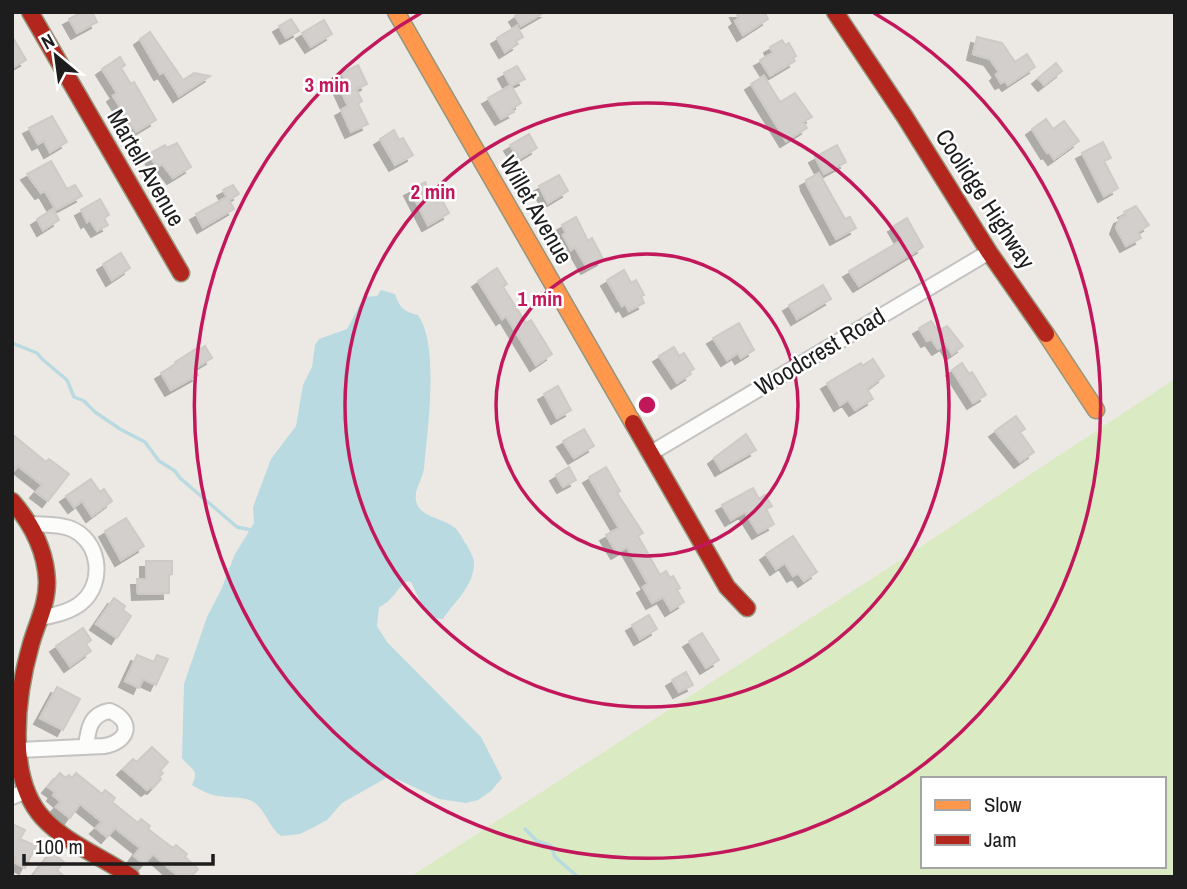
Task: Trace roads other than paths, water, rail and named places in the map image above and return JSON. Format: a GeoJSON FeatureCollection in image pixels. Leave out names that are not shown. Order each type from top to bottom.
{"type":"FeatureCollection","features":[{"type":"Feature","properties":{"kind":"street","name":"Martell Avenue"},"geometry":{"type":"LineString","coordinates":[[30,12],[181,273]]}},
{"type":"Feature","properties":{"kind":"street","name":"Willet Avenue"},"geometry":{"type":"LineString","coordinates":[[396,12],[727,586],[747,608]]}},
{"type":"Feature","properties":{"kind":"street","name":"Coolidge Highway"},"geometry":{"type":"LineString","coordinates":[[835,12],[905,117],[989,252],[1035,316],[1096,410]]}},
{"type":"Feature","properties":{"kind":"street","name":"Woodcrest Road"},"geometry":{"type":"LineString","coordinates":[[651,453],[989,252]]}},
{"type":"Feature","properties":{"kind":"street"},"geometry":{"type":"LineString","coordinates":[[12,501],[32,524],[39,541],[46,578],[46,598],[30,647],[20,698],[19,794],[50,826],[131,877]]}},
{"type":"Feature","properties":{"kind":"street"},"geometry":{"type":"LineString","coordinates":[[32,524],[58,526],[80,534],[87,540],[97,561],[94,586],[83,603],[41,618]]}},
{"type":"Feature","properties":{"kind":"street"},"geometry":{"type":"LineString","coordinates":[[19,750],[86,747]]}},
{"type":"Feature","properties":{"kind":"water"},"geometry":{"type":"Polygon","coordinates":[[[381,290],[395,294],[403,308],[418,315],[429,347],[429,412],[424,469],[416,492],[418,506],[426,514],[456,529],[471,553],[474,564],[467,587],[443,619],[427,611],[408,581],[389,601],[379,607],[377,626],[387,642],[481,737],[502,778],[491,791],[478,800],[466,803],[439,799],[397,779],[386,778],[342,803],[327,820],[300,834],[281,836],[252,801],[215,795],[192,785],[195,773],[182,758],[184,684],[207,617],[235,554],[254,523],[253,507],[271,459],[296,426],[303,385],[312,367],[315,345],[319,339],[347,329],[364,297],[377,296],[381,290]]]}},
{"type":"Feature","properties":{"kind":"waterway"},"geometry":{"type":"LineString","coordinates":[[12,343],[37,353],[67,380],[74,397],[84,401],[120,429],[145,442],[159,461],[175,471],[237,527],[251,530]]}},
{"type":"Feature","properties":{"kind":"waterway"},"geometry":{"type":"LineString","coordinates":[[525,829],[537,841],[551,846],[555,857],[578,877]]}}]}
